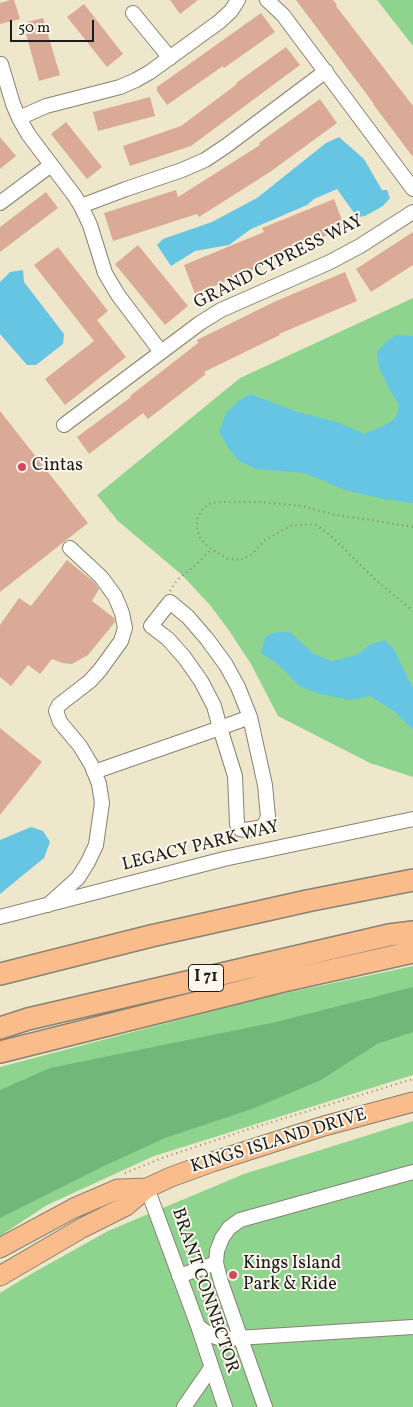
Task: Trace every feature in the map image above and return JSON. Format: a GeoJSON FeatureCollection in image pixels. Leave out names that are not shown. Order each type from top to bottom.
{"type":"FeatureCollection","features":[{"type":"Feature","properties":{"kind":"highway"},"geometry":{"type":"LineString","coordinates":[[0,974],[151,936],[307,901],[413,880]]}},
{"type":"Feature","properties":{"kind":"highway","name":"I 71"},"geometry":{"type":"LineString","coordinates":[[0,1028],[28,1019],[389,935],[413,932]]}},
{"type":"Feature","properties":{"kind":"highway"},"geometry":{"type":"LineString","coordinates":[[2,1052],[278,982],[413,952]]}},
{"type":"Feature","properties":{"kind":"main road","name":"KINGS ISLAND DRIVE"},"geometry":{"type":"LineString","coordinates":[[0,1276],[82,1228],[126,1206],[147,1188],[212,1162],[324,1126],[413,1102]]}},
{"type":"Feature","properties":{"kind":"main road","name":"KINGS ISLAND DRIVE"},"geometry":{"type":"LineString","coordinates":[[0,1248],[74,1208],[118,1189],[147,1188]]}},
{"type":"Feature","properties":{"kind":"street"},"geometry":{"type":"LineString","coordinates":[[19,118],[46,106],[128,84],[150,72],[226,17],[238,0]]}},
{"type":"Feature","properties":{"kind":"street"},"geometry":{"type":"LineString","coordinates":[[267,0],[283,14],[413,189]]}},
{"type":"Feature","properties":{"kind":"street"},"geometry":{"type":"LineString","coordinates":[[133,12],[170,58]]}},
{"type":"Feature","properties":{"kind":"street"},"geometry":{"type":"LineString","coordinates":[[1,64],[13,104],[28,134],[81,206],[90,225],[105,273],[118,295],[161,352]]}},
{"type":"Feature","properties":{"kind":"street"},"geometry":{"type":"LineString","coordinates":[[81,206],[205,160],[326,71]]}},
{"type":"Feature","properties":{"kind":"street"},"geometry":{"type":"LineString","coordinates":[[0,203],[51,165]]}},
{"type":"Feature","properties":{"kind":"street","name":"GRAND CYPRESS WAY"},"geometry":{"type":"LineString","coordinates":[[64,425],[200,323],[222,310],[330,262],[360,246],[413,212]]}},
{"type":"Feature","properties":{"kind":"street"},"geometry":{"type":"LineString","coordinates":[[48,905],[78,878],[88,862],[96,844],[102,803],[99,784],[94,772],[80,746],[60,722],[56,711],[59,705],[90,681],[100,670],[121,641],[125,628],[122,613],[115,596],[101,577],[70,548]]}},
{"type":"Feature","properties":{"kind":"street"},"geometry":{"type":"LineString","coordinates":[[170,602],[188,617],[226,665],[238,687],[250,717],[265,784],[268,817],[263,827],[246,830],[240,829],[237,824],[235,776],[214,706],[201,681],[184,657],[168,639],[151,626],[170,602]]}},
{"type":"Feature","properties":{"kind":"street"},"geometry":{"type":"LineString","coordinates":[[94,772],[250,717]]}},
{"type":"Feature","properties":{"kind":"street","name":"LEGACY PARK WAY"},"geometry":{"type":"LineString","coordinates":[[0,917],[224,859],[413,820]]}},
{"type":"Feature","properties":{"kind":"street"},"geometry":{"type":"LineString","coordinates":[[265,1407],[216,1263],[217,1251],[222,1238],[229,1228],[240,1220],[413,1172]]}},
{"type":"Feature","properties":{"kind":"street","name":"BRANT CONNECTOR"},"geometry":{"type":"LineString","coordinates":[[147,1188],[198,1326],[225,1407]]}},
{"type":"Feature","properties":{"kind":"street"},"geometry":{"type":"LineString","coordinates":[[179,1276],[216,1263]]}},
{"type":"Feature","properties":{"kind":"street"},"geometry":{"type":"LineString","coordinates":[[198,1326],[210,1335],[221,1338],[413,1327]]}},
{"type":"Feature","properties":{"kind":"street"},"geometry":{"type":"LineString","coordinates":[[184,1407],[211,1368]]}},
{"type":"Feature","properties":{"kind":"path"},"geometry":{"type":"LineString","coordinates":[[413,527],[335,515],[302,506],[260,502],[217,502],[208,504],[197,519],[200,538],[210,549],[228,559],[240,560],[252,554],[265,540],[290,526],[316,525],[330,535],[378,582],[413,611]]}},
{"type":"Feature","properties":{"kind":"path"},"geometry":{"type":"LineString","coordinates":[[170,602],[168,593],[177,580],[197,564],[210,549]]}},
{"type":"Feature","properties":{"kind":"green space"},"geometry":{"type":"Polygon","coordinates":[[[377,0],[413,0],[413,46],[377,0]]]}},
{"type":"Feature","properties":{"kind":"green space"},"geometry":{"type":"Polygon","coordinates":[[[413,298],[413,777],[370,763],[278,716],[251,664],[210,605],[182,575],[118,521],[97,495],[240,378],[413,298]]]}},
{"type":"Feature","properties":{"kind":"green space"},"geometry":{"type":"Polygon","coordinates":[[[413,966],[413,1075],[154,1156],[47,1205],[0,1236],[0,1067],[258,999],[413,966]]]}},
{"type":"Feature","properties":{"kind":"green space"},"geometry":{"type":"Polygon","coordinates":[[[413,987],[413,1032],[377,1044],[321,1080],[252,1109],[165,1138],[0,1218],[0,1090],[50,1068],[276,1022],[413,987]]]}},
{"type":"Feature","properties":{"kind":"green space"},"geometry":{"type":"Polygon","coordinates":[[[413,1121],[413,1407],[0,1407],[0,1293],[108,1231],[244,1174],[413,1121]]]}},
{"type":"Feature","properties":{"kind":"water"},"geometry":{"type":"Polygon","coordinates":[[[339,137],[364,159],[382,190],[387,190],[390,198],[383,206],[365,216],[357,217],[337,189],[314,199],[307,205],[251,229],[229,245],[195,251],[171,266],[157,245],[163,239],[212,222],[257,198],[326,143],[339,137]]]}},
{"type":"Feature","properties":{"kind":"water"},"geometry":{"type":"Polygon","coordinates":[[[23,270],[24,282],[64,334],[63,344],[36,365],[27,365],[0,334],[0,282],[10,272],[23,270]]]}},
{"type":"Feature","properties":{"kind":"water"},"geometry":{"type":"Polygon","coordinates":[[[396,335],[413,336],[413,503],[384,499],[345,490],[305,473],[256,469],[238,460],[227,446],[219,432],[226,413],[250,394],[298,412],[337,422],[365,434],[389,423],[396,417],[399,405],[379,368],[377,352],[396,335]]]}},
{"type":"Feature","properties":{"kind":"water"},"geometry":{"type":"Polygon","coordinates":[[[277,632],[290,632],[314,654],[332,661],[357,655],[369,645],[385,640],[394,649],[413,689],[413,730],[394,711],[370,696],[350,700],[317,693],[299,686],[279,665],[261,653],[266,636],[277,632]]]}},
{"type":"Feature","properties":{"kind":"water"},"geometry":{"type":"Polygon","coordinates":[[[31,827],[43,831],[50,842],[44,858],[0,894],[0,840],[31,827]]]}},
{"type":"Feature","properties":{"kind":"building"},"geometry":{"type":"Polygon","coordinates":[[[14,0],[20,19],[0,24],[0,3],[14,0]]]}},
{"type":"Feature","properties":{"kind":"building"},"geometry":{"type":"Polygon","coordinates":[[[170,0],[198,0],[180,14],[170,0]]]}},
{"type":"Feature","properties":{"kind":"building"},"geometry":{"type":"Polygon","coordinates":[[[296,0],[333,0],[413,106],[413,157],[373,104],[296,0]]]}},
{"type":"Feature","properties":{"kind":"building"},"geometry":{"type":"Polygon","coordinates":[[[84,4],[123,54],[107,67],[67,17],[84,4]]]}},
{"type":"Feature","properties":{"kind":"building"},"geometry":{"type":"Polygon","coordinates":[[[261,13],[275,32],[167,105],[157,91],[157,87],[261,13]]]}},
{"type":"Feature","properties":{"kind":"building"},"geometry":{"type":"Polygon","coordinates":[[[43,18],[60,75],[39,81],[23,23],[43,18]]]}},
{"type":"Feature","properties":{"kind":"building"},"geometry":{"type":"Polygon","coordinates":[[[286,47],[300,65],[191,146],[130,166],[123,146],[181,126],[286,47]]]}},
{"type":"Feature","properties":{"kind":"building"},"geometry":{"type":"Polygon","coordinates":[[[150,97],[155,116],[98,131],[93,112],[150,97]]]}},
{"type":"Feature","properties":{"kind":"building"},"geometry":{"type":"Polygon","coordinates":[[[320,99],[337,123],[270,172],[199,217],[197,214],[113,241],[104,213],[176,190],[178,197],[260,145],[259,143],[320,99]]]}},
{"type":"Feature","properties":{"kind":"building"},"geometry":{"type":"Polygon","coordinates":[[[66,122],[102,167],[87,179],[51,134],[66,122]]]}},
{"type":"Feature","properties":{"kind":"building"},"geometry":{"type":"Polygon","coordinates":[[[0,137],[16,156],[0,169],[0,137]]]}},
{"type":"Feature","properties":{"kind":"building"},"geometry":{"type":"Polygon","coordinates":[[[46,192],[58,208],[0,252],[0,227],[46,192]]]}},
{"type":"Feature","properties":{"kind":"building"},"geometry":{"type":"Polygon","coordinates":[[[334,199],[345,228],[267,259],[268,264],[195,294],[184,265],[264,232],[262,228],[334,199]]]}},
{"type":"Feature","properties":{"kind":"building"},"geometry":{"type":"Polygon","coordinates":[[[413,232],[413,265],[371,292],[356,269],[413,232]]]}},
{"type":"Feature","properties":{"kind":"building"},"geometry":{"type":"Polygon","coordinates":[[[138,245],[188,306],[165,325],[115,264],[138,245]]]}},
{"type":"Feature","properties":{"kind":"building"},"geometry":{"type":"Polygon","coordinates":[[[58,247],[108,311],[97,320],[126,357],[65,405],[45,379],[94,341],[34,265],[58,247]]]}},
{"type":"Feature","properties":{"kind":"building"},"geometry":{"type":"Polygon","coordinates":[[[345,272],[357,301],[279,334],[204,372],[206,374],[148,419],[143,413],[89,454],[77,437],[131,397],[198,343],[197,340],[274,302],[345,272]]]}},
{"type":"Feature","properties":{"kind":"building","name":"Cintas"},"geometry":{"type":"Polygon","coordinates":[[[0,411],[88,523],[0,592],[0,411]]]}},
{"type":"Feature","properties":{"kind":"building"},"geometry":{"type":"Polygon","coordinates":[[[67,560],[95,583],[99,589],[92,601],[114,618],[115,622],[88,655],[72,664],[52,659],[40,674],[28,665],[11,686],[0,677],[0,625],[19,598],[31,606],[67,560]]]}},
{"type":"Feature","properties":{"kind":"building"},"geometry":{"type":"Polygon","coordinates":[[[0,728],[42,762],[0,815],[0,728]]]}},
{"type":"Feature","properties":{"kind":"place","name":"Cintas"},"geometry":{"type":"Point","coordinates":[22,467]}},
{"type":"Feature","properties":{"kind":"place","name":"Kings Island Park & Ride"},"geometry":{"type":"Point","coordinates":[233,1275]}}]}
